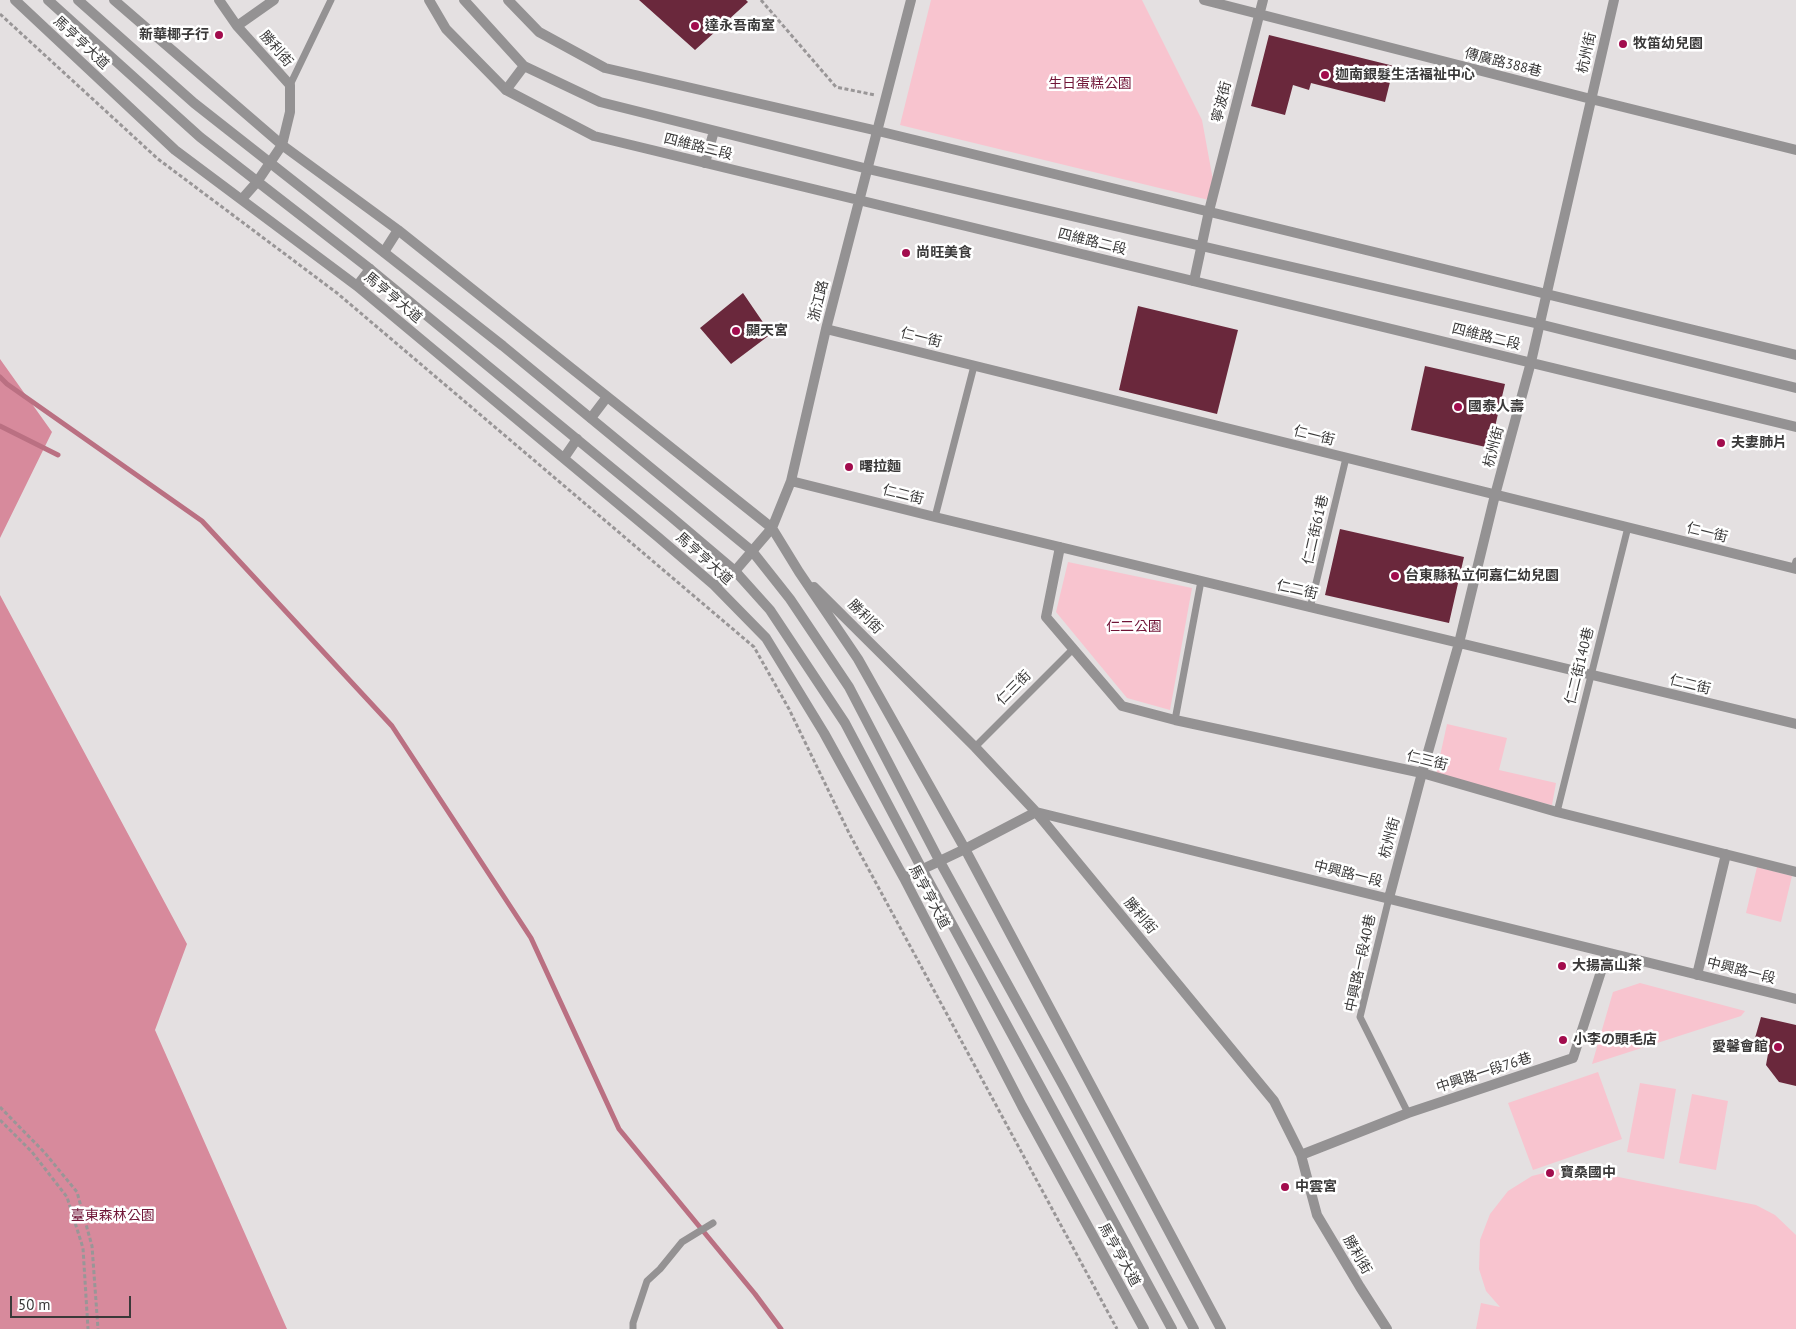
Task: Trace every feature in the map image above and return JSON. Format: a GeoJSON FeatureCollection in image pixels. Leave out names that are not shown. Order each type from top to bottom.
{"type":"FeatureCollection","features":[{"type":"Feature","properties":{"kind":"street","name":"馬亨亨大道"},"geometry":{"type":"LineString","coordinates":[[15,0],[175,150],[357,286],[714,585],[766,638],[824,733],[904,878],[1022,1106],[1144,1329]]}},
{"type":"Feature","properties":{"kind":"street","name":"馬亨亨大道"},"geometry":{"type":"LineString","coordinates":[[48,0],[200,137],[370,269],[577,439],[735,572],[770,610],[845,723],[922,869],[1172,1329]]}},
{"type":"Feature","properties":{"kind":"street","name":"馬亨亨大道"},"geometry":{"type":"LineString","coordinates":[[78,0],[194,103],[591,418],[752,551],[790,600],[849,687],[939,860],[1194,1329]]}},
{"type":"Feature","properties":{"kind":"street"},"geometry":{"type":"LineString","coordinates":[[114,0],[282,145],[398,230],[772,528],[799,572],[858,659],[965,849],[1221,1329]]}},
{"type":"Feature","properties":{"kind":"street","name":"勝利街"},"geometry":{"type":"LineString","coordinates":[[219,0],[237,26],[290,85],[290,112],[282,145],[242,199]]}},
{"type":"Feature","properties":{"kind":"street"},"geometry":{"type":"LineString","coordinates":[[237,26],[274,0]]}},
{"type":"Feature","properties":{"kind":"street","name":"四維路二段"},"geometry":{"type":"LineString","coordinates":[[429,0],[446,29],[506,90],[594,136],[1796,427]]}},
{"type":"Feature","properties":{"kind":"street","name":"四維路二段"},"geometry":{"type":"LineString","coordinates":[[464,0],[524,66],[600,102],[868,169],[1540,324],[1796,388]]}},
{"type":"Feature","properties":{"kind":"street"},"geometry":{"type":"LineString","coordinates":[[508,0],[539,32],[605,68],[878,131],[1796,355]]}},
{"type":"Feature","properties":{"kind":"street","name":"浙江路"},"geometry":{"type":"LineString","coordinates":[[714,585],[735,572],[772,528],[791,481],[826,329],[911,0]]}},
{"type":"Feature","properties":{"kind":"street","name":"傳廣路388巷"},"geometry":{"type":"LineString","coordinates":[[1204,0],[1796,150]]}},
{"type":"Feature","properties":{"kind":"street","name":"寧波街"},"geometry":{"type":"LineString","coordinates":[[1194,281],[1209,211],[1263,0]]}},
{"type":"Feature","properties":{"kind":"street","name":"杭州街"},"geometry":{"type":"LineString","coordinates":[[1389,898],[1422,772],[1459,643],[1495,495],[1531,362],[1614,0]]}},
{"type":"Feature","properties":{"kind":"street"},"geometry":{"type":"LineString","coordinates":[[506,90],[524,66]]}},
{"type":"Feature","properties":{"kind":"street"},"geometry":{"type":"LineString","coordinates":[[705,163],[714,130]]}},
{"type":"Feature","properties":{"kind":"street"},"geometry":{"type":"LineString","coordinates":[[384,252],[398,230]]}},
{"type":"Feature","properties":{"kind":"street"},"geometry":{"type":"LineString","coordinates":[[357,286],[370,269]]}},
{"type":"Feature","properties":{"kind":"street","name":"仁一街"},"geometry":{"type":"LineString","coordinates":[[826,329],[1495,495],[1795,566]]}},
{"type":"Feature","properties":{"kind":"street"},"geometry":{"type":"LineString","coordinates":[[591,418],[607,397]]}},
{"type":"Feature","properties":{"kind":"street"},"geometry":{"type":"LineString","coordinates":[[564,458],[577,439]]}},
{"type":"Feature","properties":{"kind":"street","name":"仁二街"},"geometry":{"type":"LineString","coordinates":[[791,481],[935,518],[1796,724]]}},
{"type":"Feature","properties":{"kind":"street","name":"仁三街"},"geometry":{"type":"LineString","coordinates":[[1060,547],[1046,617],[1122,706],[1175,720],[1422,772],[1557,812],[1796,872]]}},
{"type":"Feature","properties":{"kind":"street","name":"勝利街"},"geometry":{"type":"LineString","coordinates":[[799,572],[975,747],[1036,812],[1274,1101],[1301,1155],[1317,1215],[1387,1329]]}},
{"type":"Feature","properties":{"kind":"street"},"geometry":{"type":"LineString","coordinates":[[904,878],[1036,812]]}},
{"type":"Feature","properties":{"kind":"street","name":"中興路一段"},"geometry":{"type":"LineString","coordinates":[[1036,812],[1796,999]]}},
{"type":"Feature","properties":{"kind":"street"},"geometry":{"type":"LineString","coordinates":[[1697,975],[1726,854]]}},
{"type":"Feature","properties":{"kind":"street","name":"中興路一段76巷"},"geometry":{"type":"LineString","coordinates":[[1301,1155],[1408,1113],[1573,1058],[1607,953]]}},
{"type":"Feature","properties":{"kind":"lane"},"geometry":{"type":"LineString","coordinates":[[290,85],[331,0]]}},
{"type":"Feature","properties":{"kind":"lane"},"geometry":{"type":"LineString","coordinates":[[935,518],[974,366]]}},
{"type":"Feature","properties":{"kind":"lane","name":"仁二街61巷"},"geometry":{"type":"LineString","coordinates":[[1310,608],[1346,458]]}},
{"type":"Feature","properties":{"kind":"lane","name":"仁二街140巷"},"geometry":{"type":"LineString","coordinates":[[1557,812],[1628,527]]}},
{"type":"Feature","properties":{"kind":"lane"},"geometry":{"type":"LineString","coordinates":[[1175,720],[1201,582]]}},
{"type":"Feature","properties":{"kind":"lane","name":"仁三街"},"geometry":{"type":"LineString","coordinates":[[975,747],[1073,649]]}},
{"type":"Feature","properties":{"kind":"lane","name":"中興路一段40巷"},"geometry":{"type":"LineString","coordinates":[[1389,898],[1360,1017],[1408,1113]]}},
{"type":"Feature","properties":{"kind":"lane"},"geometry":{"type":"LineString","coordinates":[[633,1329],[632,1323],[647,1281],[660,1269],[682,1242],[712,1224]]}},
{"type":"Feature","properties":{"kind":"path"},"geometry":{"type":"LineString","coordinates":[[761,0],[836,87],[886,98]]}},
{"type":"Feature","properties":{"kind":"path"},"geometry":{"type":"LineString","coordinates":[[0,14],[158,159],[337,293],[754,647],[789,709],[849,833],[1118,1329]]}},
{"type":"Feature","properties":{"kind":"path"},"geometry":{"type":"LineString","coordinates":[[0,1107],[45,1153],[77,1192],[92,1246],[98,1329]]}},
{"type":"Feature","properties":{"kind":"path"},"geometry":{"type":"LineString","coordinates":[[0,1120],[32,1152],[67,1197],[83,1248],[88,1329]]}},
{"type":"Feature","properties":{"kind":"green space","name":"生日蛋糕公園"},"geometry":{"type":"Polygon","coordinates":[[[931,0],[1142,0],[1202,120],[1217,202],[900,125],[931,0]]]}},
{"type":"Feature","properties":{"kind":"green space"},"geometry":{"type":"Polygon","coordinates":[[[0,359],[52,432],[0,538],[0,359]]]}},
{"type":"Feature","properties":{"kind":"green space","name":"仁二公園"},"geometry":{"type":"Polygon","coordinates":[[[1068,562],[1192,588],[1170,710],[1127,698],[1056,612],[1068,562]]]}},
{"type":"Feature","properties":{"kind":"green space","name":"臺東森林公園"},"geometry":{"type":"Polygon","coordinates":[[[0,595],[187,944],[155,1030],[287,1329],[0,1329],[0,595]]]}},
{"type":"Feature","properties":{"kind":"green space"},"geometry":{"type":"Polygon","coordinates":[[[1447,724],[1507,738],[1499,770],[1556,783],[1552,805],[1435,779],[1447,724]]]}},
{"type":"Feature","properties":{"kind":"green space"},"geometry":{"type":"Polygon","coordinates":[[[1757,867],[1792,876],[1781,922],[1746,913],[1757,867]]]}},
{"type":"Feature","properties":{"kind":"green space"},"geometry":{"type":"Polygon","coordinates":[[[1640,983],[1745,1011],[1741,1016],[1592,1064],[1613,992],[1640,983]]]}},
{"type":"Feature","properties":{"kind":"green space"},"geometry":{"type":"Polygon","coordinates":[[[1598,1072],[1622,1139],[1533,1170],[1508,1103],[1598,1072]]]}},
{"type":"Feature","properties":{"kind":"green space"},"geometry":{"type":"Polygon","coordinates":[[[1640,1083],[1676,1089],[1664,1159],[1627,1152],[1640,1083]]]}},
{"type":"Feature","properties":{"kind":"green space"},"geometry":{"type":"Polygon","coordinates":[[[1692,1094],[1728,1101],[1716,1170],[1679,1163],[1692,1094]]]}},
{"type":"Feature","properties":{"kind":"green space"},"geometry":{"type":"Polygon","coordinates":[[[1560,1169],[1589,1171],[1756,1205],[1775,1215],[1796,1235],[1796,1329],[1476,1329],[1481,1303],[1500,1307],[1486,1291],[1479,1269],[1480,1240],[1490,1214],[1508,1191],[1532,1176],[1560,1169]]]}},
{"type":"Feature","properties":{"kind":"building","name":"達永吾南室"},"geometry":{"type":"Polygon","coordinates":[[[639,0],[746,0],[748,2],[695,50],[639,0]]]}},
{"type":"Feature","properties":{"kind":"building","name":"迦南銀髮生活福祉中心"},"geometry":{"type":"Polygon","coordinates":[[[1269,35],[1394,66],[1385,102],[1311,83],[1309,90],[1293,85],[1285,115],[1251,106],[1269,35]]]}},
{"type":"Feature","properties":{"kind":"building","name":"顯天宮"},"geometry":{"type":"Polygon","coordinates":[[[743,293],[771,334],[731,364],[700,328],[743,293]]]}},
{"type":"Feature","properties":{"kind":"building"},"geometry":{"type":"Polygon","coordinates":[[[1138,306],[1238,330],[1217,414],[1119,390],[1138,306]]]}},
{"type":"Feature","properties":{"kind":"building","name":"國泰人壽"},"geometry":{"type":"Polygon","coordinates":[[[1425,366],[1505,384],[1490,448],[1411,430],[1425,366]]]}},
{"type":"Feature","properties":{"kind":"building","name":"台東縣私立何嘉仁幼兒園"},"geometry":{"type":"Polygon","coordinates":[[[1340,529],[1464,557],[1449,623],[1325,595],[1340,529]]]}},
{"type":"Feature","properties":{"kind":"building","name":"愛馨會館"},"geometry":{"type":"Polygon","coordinates":[[[1761,1017],[1796,1025],[1796,1086],[1779,1082],[1766,1065],[1768,1054],[1760,1052],[1762,1041],[1755,1038],[1761,1017]]]}},
{"type":"Feature","properties":{"kind":"waterway"},"geometry":{"type":"LineString","coordinates":[[0,377],[7,384],[202,521],[392,726],[531,938],[619,1129],[755,1294],[781,1329]]}},
{"type":"Feature","properties":{"kind":"waterway"},"geometry":{"type":"LineString","coordinates":[[0,426],[58,455]]}},
{"type":"Feature","properties":{"kind":"place","name":"達永吾南室"},"geometry":{"type":"Point","coordinates":[695,26]}},
{"type":"Feature","properties":{"kind":"place","name":"新華椰子行"},"geometry":{"type":"Point","coordinates":[219,35]}},
{"type":"Feature","properties":{"kind":"place","name":"牧笛幼兒園"},"geometry":{"type":"Point","coordinates":[1623,44]}},
{"type":"Feature","properties":{"kind":"place","name":"迦南銀髮生活福祉中心"},"geometry":{"type":"Point","coordinates":[1325,75]}},
{"type":"Feature","properties":{"kind":"place","name":"尚旺美食"},"geometry":{"type":"Point","coordinates":[906,253]}},
{"type":"Feature","properties":{"kind":"place","name":"顯天宮"},"geometry":{"type":"Point","coordinates":[736,331]}},
{"type":"Feature","properties":{"kind":"place","name":"國泰人壽"},"geometry":{"type":"Point","coordinates":[1458,407]}},
{"type":"Feature","properties":{"kind":"place","name":"夫妻肺片"},"geometry":{"type":"Point","coordinates":[1721,443]}},
{"type":"Feature","properties":{"kind":"place","name":"曙拉麵"},"geometry":{"type":"Point","coordinates":[849,467]}},
{"type":"Feature","properties":{"kind":"place","name":"台東縣私立何嘉仁幼兒園"},"geometry":{"type":"Point","coordinates":[1395,576]}},
{"type":"Feature","properties":{"kind":"place","name":"大揚高山茶"},"geometry":{"type":"Point","coordinates":[1562,966]}},
{"type":"Feature","properties":{"kind":"place","name":"小李の頭毛店"},"geometry":{"type":"Point","coordinates":[1563,1040]}},
{"type":"Feature","properties":{"kind":"place","name":"愛馨會館"},"geometry":{"type":"Point","coordinates":[1778,1047]}},
{"type":"Feature","properties":{"kind":"place","name":"寶桑國中"},"geometry":{"type":"Point","coordinates":[1550,1173]}},
{"type":"Feature","properties":{"kind":"place","name":"中雲宮"},"geometry":{"type":"Point","coordinates":[1285,1187]}}]}
